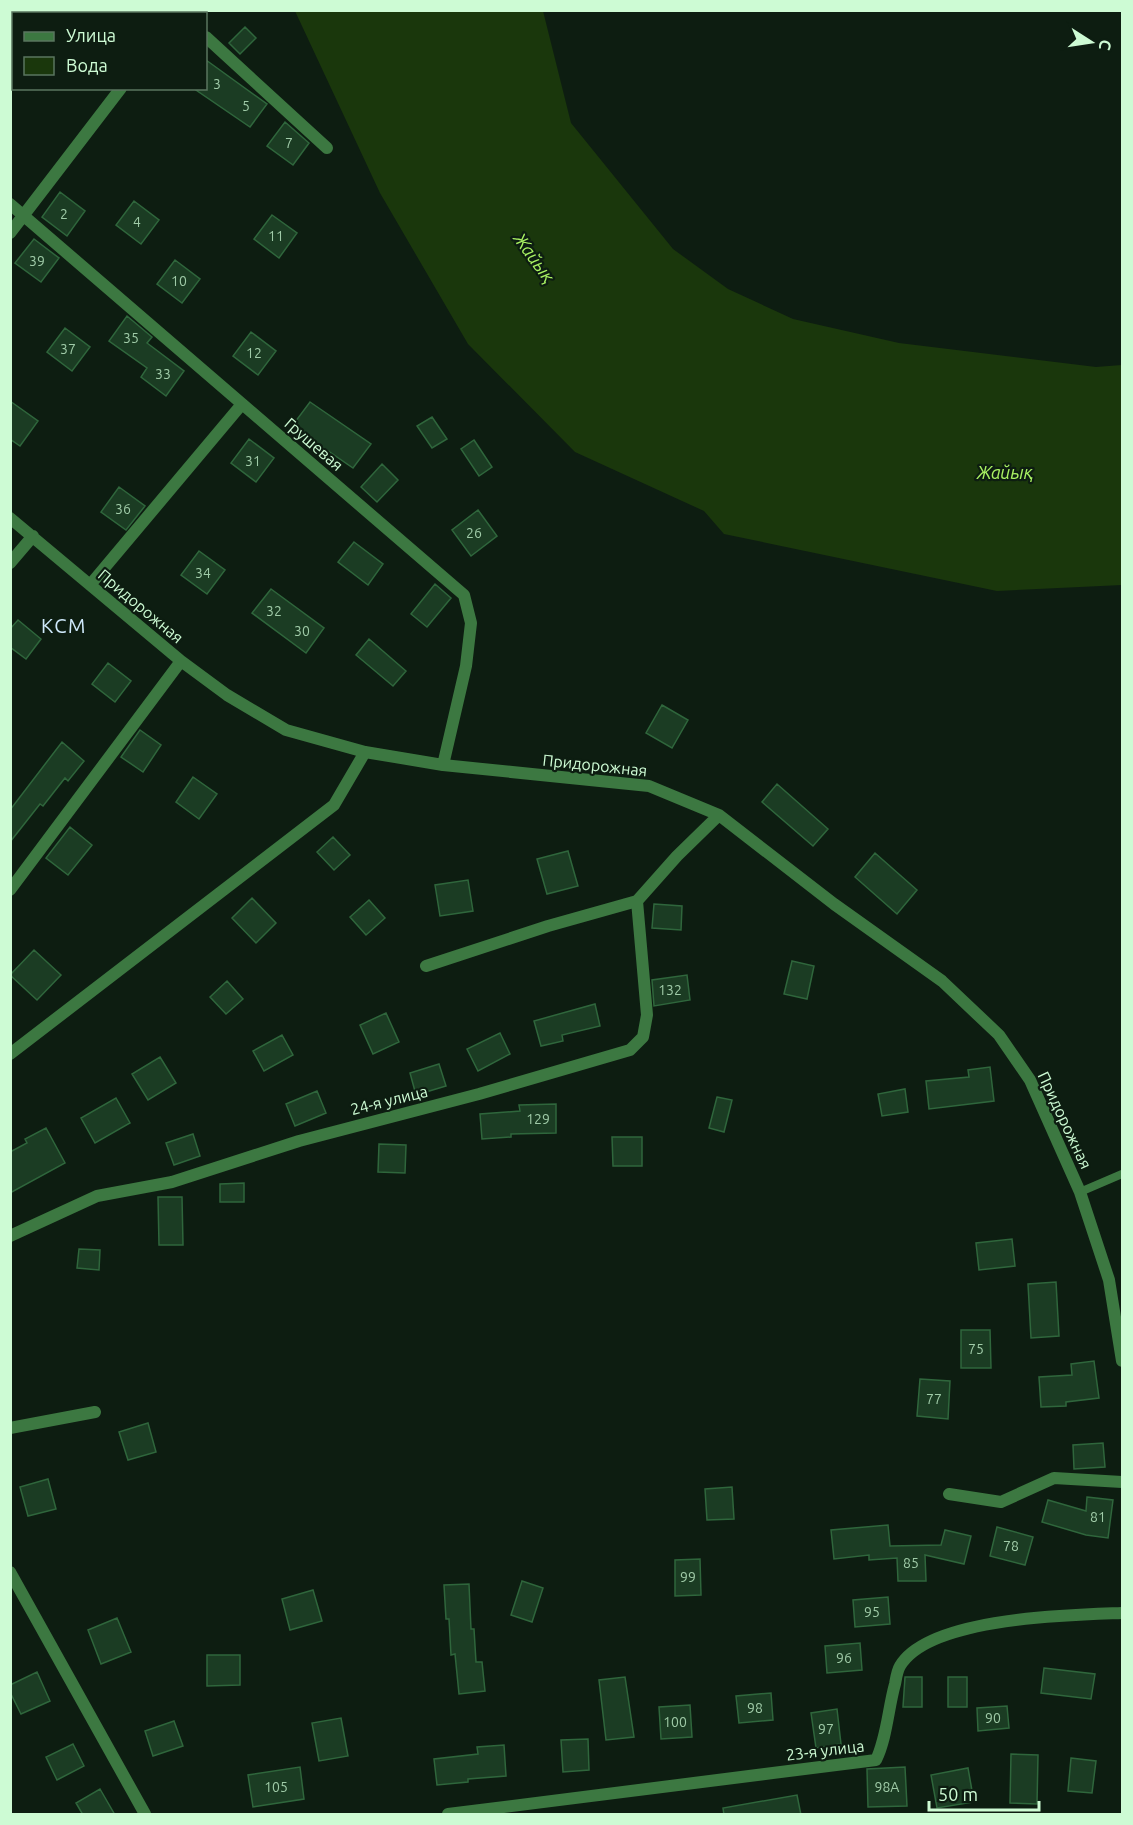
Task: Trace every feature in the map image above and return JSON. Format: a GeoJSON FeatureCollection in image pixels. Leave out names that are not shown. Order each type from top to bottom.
{"type":"FeatureCollection","features":[{"type":"Feature","properties":{"kind":"street"},"geometry":{"type":"LineString","coordinates":[[207,38],[327,148]]}},
{"type":"Feature","properties":{"kind":"street"},"geometry":{"type":"LineString","coordinates":[[10,233],[119,90]]}},
{"type":"Feature","properties":{"kind":"street","name":"Грушевая"},"geometry":{"type":"LineString","coordinates":[[10,204],[464,595],[471,623],[466,666],[443,765]]}},
{"type":"Feature","properties":{"kind":"street"},"geometry":{"type":"LineString","coordinates":[[90,585],[242,404]]}},
{"type":"Feature","properties":{"kind":"street","name":"Придорожная"},"geometry":{"type":"LineString","coordinates":[[10,518],[181,661],[227,695],[286,730],[365,752],[443,765],[649,786],[719,815],[834,904],[942,981],[999,1035],[1030,1080],[1080,1192],[1109,1280],[1122,1361]]}},
{"type":"Feature","properties":{"kind":"street"},"geometry":{"type":"LineString","coordinates":[[10,563],[33,536]]}},
{"type":"Feature","properties":{"kind":"street"},"geometry":{"type":"LineString","coordinates":[[10,890],[181,661]]}},
{"type":"Feature","properties":{"kind":"street"},"geometry":{"type":"LineString","coordinates":[[10,1053],[334,805],[365,752]]}},
{"type":"Feature","properties":{"kind":"street"},"geometry":{"type":"LineString","coordinates":[[426,966],[548,926],[637,901],[677,856],[719,815]]}},
{"type":"Feature","properties":{"kind":"street","name":"24-я улица"},"geometry":{"type":"LineString","coordinates":[[10,1236],[97,1196],[172,1182],[299,1141],[479,1094],[630,1050],[643,1037],[647,1016],[637,901]]}},
{"type":"Feature","properties":{"kind":"street"},"geometry":{"type":"LineString","coordinates":[[10,1428],[95,1412]]}},
{"type":"Feature","properties":{"kind":"street"},"geometry":{"type":"LineString","coordinates":[[949,1494],[1001,1502],[1054,1478],[1122,1482]]}},
{"type":"Feature","properties":{"kind":"street"},"geometry":{"type":"LineString","coordinates":[[10,1572],[145,1815]]}},
{"type":"Feature","properties":{"kind":"street","name":"23-я улица"},"geometry":{"type":"LineString","coordinates":[[448,1815],[876,1760],[881,1749],[887,1712],[900,1666],[921,1647],[960,1629],[1059,1615],[1122,1613]]}},
{"type":"Feature","properties":{"kind":"lane"},"geometry":{"type":"LineString","coordinates":[[1080,1192],[1122,1174]]}},
{"type":"Feature","properties":{"kind":"water","name":"Жайық"},"geometry":{"type":"Polygon","coordinates":[[[295,11],[543,11],[571,123],[673,249],[728,289],[793,319],[899,343],[1096,367],[1122,365],[1122,585],[997,591],[724,534],[704,511],[575,452],[468,344],[380,193],[295,11]]]}},
{"type":"Feature","properties":{"kind":"building"},"geometry":{"type":"Polygon","coordinates":[[[245,27],[256,38],[240,54],[229,43],[245,27]]]}},
{"type":"Feature","properties":{"kind":"building"},"geometry":{"type":"Polygon","coordinates":[[[207,61],[267,104],[250,127],[196,90],[207,90],[207,61]]]}},
{"type":"Feature","properties":{"kind":"building"},"geometry":{"type":"Polygon","coordinates":[[[285,122],[309,143],[293,165],[267,146],[285,122]]]}},
{"type":"Feature","properties":{"kind":"building"},"geometry":{"type":"Polygon","coordinates":[[[60,192],[85,211],[67,236],[42,217],[60,192]]]}},
{"type":"Feature","properties":{"kind":"building"},"geometry":{"type":"Polygon","coordinates":[[[134,201],[159,220],[141,244],[116,225],[134,201]]]}},
{"type":"Feature","properties":{"kind":"building"},"geometry":{"type":"Polygon","coordinates":[[[272,215],[297,233],[279,258],[254,239],[272,215]]]}},
{"type":"Feature","properties":{"kind":"building"},"geometry":{"type":"Polygon","coordinates":[[[34,239],[59,258],[41,282],[15,263],[34,239]]]}},
{"type":"Feature","properties":{"kind":"building"},"geometry":{"type":"Polygon","coordinates":[[[175,260],[200,279],[182,303],[157,284],[175,260]]]}},
{"type":"Feature","properties":{"kind":"building"},"geometry":{"type":"Polygon","coordinates":[[[127,316],[152,337],[147,343],[184,371],[166,396],[141,377],[147,368],[109,341],[127,316]]]}},
{"type":"Feature","properties":{"kind":"building"},"geometry":{"type":"Polygon","coordinates":[[[65,328],[90,347],[72,371],[47,352],[65,328]]]}},
{"type":"Feature","properties":{"kind":"building"},"geometry":{"type":"Polygon","coordinates":[[[251,332],[276,351],[258,375],[233,356],[251,332]]]}},
{"type":"Feature","properties":{"kind":"building"},"geometry":{"type":"Polygon","coordinates":[[[10,401],[38,421],[20,446],[10,439],[10,401]]]}},
{"type":"Feature","properties":{"kind":"building"},"geometry":{"type":"Polygon","coordinates":[[[310,402],[371,444],[353,468],[292,426],[310,402]]]}},
{"type":"Feature","properties":{"kind":"building"},"geometry":{"type":"Polygon","coordinates":[[[432,417],[447,439],[432,448],[417,426],[432,417]]]}},
{"type":"Feature","properties":{"kind":"building"},"geometry":{"type":"Polygon","coordinates":[[[249,439],[274,458],[256,482],[231,463],[249,439]]]}},
{"type":"Feature","properties":{"kind":"building"},"geometry":{"type":"Polygon","coordinates":[[[474,440],[492,467],[479,476],[461,449],[474,440]]]}},
{"type":"Feature","properties":{"kind":"building"},"geometry":{"type":"Polygon","coordinates":[[[382,464],[398,480],[377,502],[361,487],[382,464]]]}},
{"type":"Feature","properties":{"kind":"building"},"geometry":{"type":"Polygon","coordinates":[[[119,487],[145,506],[126,530],[101,512],[119,487]]]}},
{"type":"Feature","properties":{"kind":"building"},"geometry":{"type":"Polygon","coordinates":[[[478,510],[497,536],[471,556],[452,530],[478,510]]]}},
{"type":"Feature","properties":{"kind":"building"},"geometry":{"type":"Polygon","coordinates":[[[354,542],[383,564],[368,585],[338,562],[354,542]]]}},
{"type":"Feature","properties":{"kind":"building"},"geometry":{"type":"Polygon","coordinates":[[[199,551],[225,570],[207,594],[181,575],[199,551]]]}},
{"type":"Feature","properties":{"kind":"building"},"geometry":{"type":"Polygon","coordinates":[[[435,584],[451,598],[427,627],[411,614],[435,584]]]}},
{"type":"Feature","properties":{"kind":"building"},"geometry":{"type":"Polygon","coordinates":[[[271,589],[324,628],[306,653],[252,613],[271,589]]]}},
{"type":"Feature","properties":{"kind":"building"},"geometry":{"type":"Polygon","coordinates":[[[18,620],[41,639],[26,659],[10,647],[10,629],[18,620]]]}},
{"type":"Feature","properties":{"kind":"building"},"geometry":{"type":"Polygon","coordinates":[[[369,639],[406,671],[393,686],[356,655],[369,639]]]}},
{"type":"Feature","properties":{"kind":"building"},"geometry":{"type":"Polygon","coordinates":[[[108,663],[131,681],[115,702],[92,684],[108,663]]]}},
{"type":"Feature","properties":{"kind":"building"},"geometry":{"type":"Polygon","coordinates":[[[662,705],[688,720],[672,748],[646,733],[662,705]]]}},
{"type":"Feature","properties":{"kind":"building"},"geometry":{"type":"Polygon","coordinates":[[[140,730],[161,745],[143,772],[121,757],[140,730]]]}},
{"type":"Feature","properties":{"kind":"building"},"geometry":{"type":"Polygon","coordinates":[[[62,742],[84,761],[68,781],[65,778],[43,806],[40,804],[10,842],[10,810],[62,742]]]}},
{"type":"Feature","properties":{"kind":"building"},"geometry":{"type":"Polygon","coordinates":[[[193,777],[217,794],[199,819],[176,802],[193,777]]]}},
{"type":"Feature","properties":{"kind":"building"},"geometry":{"type":"Polygon","coordinates":[[[777,784],[828,829],[813,846],[762,802],[777,784]]]}},
{"type":"Feature","properties":{"kind":"building"},"geometry":{"type":"Polygon","coordinates":[[[70,827],[92,845],[68,875],[46,858],[70,827]]]}},
{"type":"Feature","properties":{"kind":"building"},"geometry":{"type":"Polygon","coordinates":[[[333,837],[350,855],[334,870],[317,852],[333,837]]]}},
{"type":"Feature","properties":{"kind":"building"},"geometry":{"type":"Polygon","coordinates":[[[568,851],[578,886],[547,894],[537,859],[568,851]]]}},
{"type":"Feature","properties":{"kind":"building"},"geometry":{"type":"Polygon","coordinates":[[[875,853],[917,890],[897,914],[855,877],[875,853]]]}},
{"type":"Feature","properties":{"kind":"building"},"geometry":{"type":"Polygon","coordinates":[[[468,880],[473,911],[440,916],[435,885],[468,880]]]}},
{"type":"Feature","properties":{"kind":"building"},"geometry":{"type":"Polygon","coordinates":[[[252,898],[276,923],[256,943],[232,918],[252,898]]]}},
{"type":"Feature","properties":{"kind":"building"},"geometry":{"type":"Polygon","coordinates":[[[369,900],[385,918],[366,935],[350,917],[369,900]]]}},
{"type":"Feature","properties":{"kind":"building"},"geometry":{"type":"Polygon","coordinates":[[[654,904],[682,906],[681,930],[652,928],[654,904]]]}},
{"type":"Feature","properties":{"kind":"building"},"geometry":{"type":"Polygon","coordinates":[[[34,950],[61,975],[37,1000],[10,975],[34,950]]]}},
{"type":"Feature","properties":{"kind":"building"},"geometry":{"type":"Polygon","coordinates":[[[792,961],[814,966],[807,999],[784,994],[792,961]]]}},
{"type":"Feature","properties":{"kind":"building"},"geometry":{"type":"Polygon","coordinates":[[[687,975],[690,1000],[654,1006],[652,980],[687,975]]]}},
{"type":"Feature","properties":{"kind":"building"},"geometry":{"type":"Polygon","coordinates":[[[227,981],[243,999],[226,1014],[210,997],[227,981]]]}},
{"type":"Feature","properties":{"kind":"building"},"geometry":{"type":"Polygon","coordinates":[[[595,1004],[600,1026],[562,1035],[563,1041],[541,1046],[534,1021],[595,1004]]]}},
{"type":"Feature","properties":{"kind":"building"},"geometry":{"type":"Polygon","coordinates":[[[386,1013],[399,1042],[373,1054],[360,1025],[386,1013]]]}},
{"type":"Feature","properties":{"kind":"building"},"geometry":{"type":"Polygon","coordinates":[[[500,1033],[510,1054],[478,1071],[467,1049],[500,1033]]]}},
{"type":"Feature","properties":{"kind":"building"},"geometry":{"type":"Polygon","coordinates":[[[282,1035],[293,1055],[264,1071],[253,1051],[282,1035]]]}},
{"type":"Feature","properties":{"kind":"building"},"geometry":{"type":"Polygon","coordinates":[[[160,1057],[176,1083],[148,1100],[132,1074],[160,1057]]]}},
{"type":"Feature","properties":{"kind":"building"},"geometry":{"type":"Polygon","coordinates":[[[439,1064],[446,1086],[416,1095],[410,1073],[439,1064]]]}},
{"type":"Feature","properties":{"kind":"building"},"geometry":{"type":"Polygon","coordinates":[[[990,1067],[994,1101],[929,1109],[926,1081],[969,1077],[968,1070],[990,1067]]]}},
{"type":"Feature","properties":{"kind":"building"},"geometry":{"type":"Polygon","coordinates":[[[905,1089],[908,1112],[882,1116],[878,1094],[905,1089]]]}},
{"type":"Feature","properties":{"kind":"building"},"geometry":{"type":"Polygon","coordinates":[[[317,1091],[326,1113],[295,1126],[286,1104],[317,1091]]]}},
{"type":"Feature","properties":{"kind":"building"},"geometry":{"type":"Polygon","coordinates":[[[717,1097],[732,1100],[724,1132],[709,1128],[717,1097]]]}},
{"type":"Feature","properties":{"kind":"building"},"geometry":{"type":"Polygon","coordinates":[[[116,1098],[130,1123],[95,1143],[81,1118],[116,1098]]]}},
{"type":"Feature","properties":{"kind":"building"},"geometry":{"type":"Polygon","coordinates":[[[556,1104],[556,1133],[511,1134],[511,1137],[482,1139],[480,1114],[520,1111],[519,1105],[556,1104]]]}},
{"type":"Feature","properties":{"kind":"building"},"geometry":{"type":"Polygon","coordinates":[[[46,1128],[65,1163],[10,1193],[10,1152],[27,1143],[25,1139],[46,1128]]]}},
{"type":"Feature","properties":{"kind":"building"},"geometry":{"type":"Polygon","coordinates":[[[193,1134],[200,1156],[174,1165],[166,1143],[193,1134]]]}},
{"type":"Feature","properties":{"kind":"building"},"geometry":{"type":"Polygon","coordinates":[[[612,1137],[642,1137],[642,1166],[613,1166],[612,1137]]]}},
{"type":"Feature","properties":{"kind":"building"},"geometry":{"type":"Polygon","coordinates":[[[379,1144],[406,1145],[405,1173],[378,1172],[379,1144]]]}},
{"type":"Feature","properties":{"kind":"building"},"geometry":{"type":"Polygon","coordinates":[[[244,1183],[244,1202],[220,1202],[220,1184],[244,1183]]]}},
{"type":"Feature","properties":{"kind":"building"},"geometry":{"type":"Polygon","coordinates":[[[158,1197],[182,1197],[183,1245],[159,1245],[158,1197]]]}},
{"type":"Feature","properties":{"kind":"building"},"geometry":{"type":"Polygon","coordinates":[[[1012,1239],[1015,1266],[979,1270],[976,1243],[1012,1239]]]}},
{"type":"Feature","properties":{"kind":"building"},"geometry":{"type":"Polygon","coordinates":[[[79,1249],[100,1250],[99,1270],[77,1268],[79,1249]]]}},
{"type":"Feature","properties":{"kind":"building"},"geometry":{"type":"Polygon","coordinates":[[[1056,1282],[1059,1336],[1031,1338],[1028,1284],[1056,1282]]]}},
{"type":"Feature","properties":{"kind":"building"},"geometry":{"type":"Polygon","coordinates":[[[961,1330],[990,1330],[991,1368],[961,1368],[961,1330]]]}},
{"type":"Feature","properties":{"kind":"building"},"geometry":{"type":"Polygon","coordinates":[[[1094,1361],[1099,1398],[1066,1402],[1066,1406],[1041,1407],[1039,1377],[1072,1375],[1071,1364],[1094,1361]]]}},
{"type":"Feature","properties":{"kind":"building"},"geometry":{"type":"Polygon","coordinates":[[[920,1379],[950,1381],[948,1419],[917,1416],[920,1379]]]}},
{"type":"Feature","properties":{"kind":"building"},"geometry":{"type":"Polygon","coordinates":[[[148,1423],[156,1452],[128,1460],[119,1432],[148,1423]]]}},
{"type":"Feature","properties":{"kind":"building"},"geometry":{"type":"Polygon","coordinates":[[[1103,1443],[1105,1467],[1074,1469],[1073,1445],[1103,1443]]]}},
{"type":"Feature","properties":{"kind":"building"},"geometry":{"type":"Polygon","coordinates":[[[48,1479],[56,1509],[28,1516],[20,1487],[48,1479]]]}},
{"type":"Feature","properties":{"kind":"building"},"geometry":{"type":"Polygon","coordinates":[[[732,1487],[734,1519],[707,1520],[705,1489],[732,1487]]]}},
{"type":"Feature","properties":{"kind":"building"},"geometry":{"type":"Polygon","coordinates":[[[1087,1497],[1113,1500],[1108,1538],[1086,1535],[1042,1522],[1048,1500],[1086,1511],[1087,1497]]]}},
{"type":"Feature","properties":{"kind":"building"},"geometry":{"type":"Polygon","coordinates":[[[888,1525],[890,1546],[941,1545],[945,1530],[971,1536],[964,1564],[925,1555],[926,1581],[898,1581],[897,1558],[869,1560],[869,1555],[834,1559],[831,1530],[888,1525]]]}},
{"type":"Feature","properties":{"kind":"building"},"geometry":{"type":"Polygon","coordinates":[[[997,1527],[1033,1537],[1025,1565],[990,1556],[997,1527]]]}},
{"type":"Feature","properties":{"kind":"building"},"geometry":{"type":"Polygon","coordinates":[[[700,1559],[701,1595],[675,1596],[675,1560],[700,1559]]]}},
{"type":"Feature","properties":{"kind":"building"},"geometry":{"type":"Polygon","coordinates":[[[522,1581],[543,1588],[532,1622],[511,1615],[522,1581]]]}},
{"type":"Feature","properties":{"kind":"building"},"geometry":{"type":"Polygon","coordinates":[[[469,1584],[471,1629],[474,1629],[476,1662],[482,1662],[485,1691],[459,1694],[455,1654],[451,1655],[449,1619],[446,1619],[444,1585],[469,1584]]]}},
{"type":"Feature","properties":{"kind":"building"},"geometry":{"type":"Polygon","coordinates":[[[313,1590],[322,1621],[290,1630],[282,1599],[313,1590]]]}},
{"type":"Feature","properties":{"kind":"building"},"geometry":{"type":"Polygon","coordinates":[[[888,1597],[890,1624],[855,1627],[853,1600],[888,1597]]]}},
{"type":"Feature","properties":{"kind":"building"},"geometry":{"type":"Polygon","coordinates":[[[117,1618],[131,1652],[101,1664],[88,1630],[117,1618]]]}},
{"type":"Feature","properties":{"kind":"building"},"geometry":{"type":"Polygon","coordinates":[[[860,1643],[862,1670],[827,1673],[825,1646],[860,1643]]]}},
{"type":"Feature","properties":{"kind":"building"},"geometry":{"type":"Polygon","coordinates":[[[207,1655],[240,1655],[240,1685],[207,1686],[207,1655]]]}},
{"type":"Feature","properties":{"kind":"building"},"geometry":{"type":"Polygon","coordinates":[[[1044,1668],[1095,1674],[1091,1699],[1041,1693],[1044,1668]]]}},
{"type":"Feature","properties":{"kind":"building"},"geometry":{"type":"Polygon","coordinates":[[[37,1672],[50,1701],[21,1714],[10,1692],[10,1685],[37,1672]]]}},
{"type":"Feature","properties":{"kind":"building"},"geometry":{"type":"Polygon","coordinates":[[[625,1677],[634,1737],[606,1740],[599,1680],[625,1677]]]}},
{"type":"Feature","properties":{"kind":"building"},"geometry":{"type":"Polygon","coordinates":[[[905,1677],[922,1677],[922,1707],[903,1707],[905,1677]]]}},
{"type":"Feature","properties":{"kind":"building"},"geometry":{"type":"Polygon","coordinates":[[[948,1677],[967,1677],[967,1707],[948,1707],[948,1677]]]}},
{"type":"Feature","properties":{"kind":"building"},"geometry":{"type":"Polygon","coordinates":[[[771,1693],[773,1720],[739,1723],[736,1696],[771,1693]]]}},
{"type":"Feature","properties":{"kind":"building"},"geometry":{"type":"Polygon","coordinates":[[[690,1705],[692,1737],[661,1739],[659,1707],[690,1705]]]}},
{"type":"Feature","properties":{"kind":"building"},"geometry":{"type":"Polygon","coordinates":[[[1007,1706],[1009,1728],[978,1731],[977,1708],[1007,1706]]]}},
{"type":"Feature","properties":{"kind":"building"},"geometry":{"type":"Polygon","coordinates":[[[837,1709],[841,1744],[816,1748],[811,1713],[837,1709]]]}},
{"type":"Feature","properties":{"kind":"building"},"geometry":{"type":"Polygon","coordinates":[[[341,1718],[348,1756],[319,1761],[312,1723],[341,1718]]]}},
{"type":"Feature","properties":{"kind":"building"},"geometry":{"type":"Polygon","coordinates":[[[174,1721],[183,1746],[153,1756],[145,1731],[174,1721]]]}},
{"type":"Feature","properties":{"kind":"building"},"geometry":{"type":"Polygon","coordinates":[[[588,1739],[589,1770],[563,1772],[561,1740],[588,1739]]]}},
{"type":"Feature","properties":{"kind":"building"},"geometry":{"type":"Polygon","coordinates":[[[73,1744],[84,1766],[57,1780],[46,1757],[73,1744]]]}},
{"type":"Feature","properties":{"kind":"building"},"geometry":{"type":"Polygon","coordinates":[[[504,1745],[506,1776],[468,1779],[468,1782],[437,1785],[434,1759],[478,1754],[477,1747],[504,1745]]]}},
{"type":"Feature","properties":{"kind":"building"},"geometry":{"type":"Polygon","coordinates":[[[1011,1754],[1038,1755],[1037,1804],[1010,1803],[1011,1754]]]}},
{"type":"Feature","properties":{"kind":"building"},"geometry":{"type":"Polygon","coordinates":[[[1071,1758],[1096,1761],[1092,1793],[1068,1791],[1071,1758]]]}},
{"type":"Feature","properties":{"kind":"building"},"geometry":{"type":"Polygon","coordinates":[[[300,1767],[304,1799],[253,1807],[248,1775],[300,1767]]]}},
{"type":"Feature","properties":{"kind":"building"},"geometry":{"type":"Polygon","coordinates":[[[905,1767],[907,1806],[868,1807],[867,1769],[905,1767]]]}},
{"type":"Feature","properties":{"kind":"building"},"geometry":{"type":"Polygon","coordinates":[[[968,1768],[974,1802],[937,1808],[931,1775],[968,1768]]]}},
{"type":"Feature","properties":{"kind":"building"},"geometry":{"type":"Polygon","coordinates":[[[100,1789],[115,1815],[83,1815],[76,1803],[100,1789]]]}},
{"type":"Feature","properties":{"kind":"building"},"geometry":{"type":"Polygon","coordinates":[[[797,1795],[801,1815],[724,1815],[723,1808],[797,1795]]]}},
{"type":"Feature","properties":{"kind":"district","name":"КСМ"},"geometry":{"type":"Point","coordinates":[64,626]}}]}
